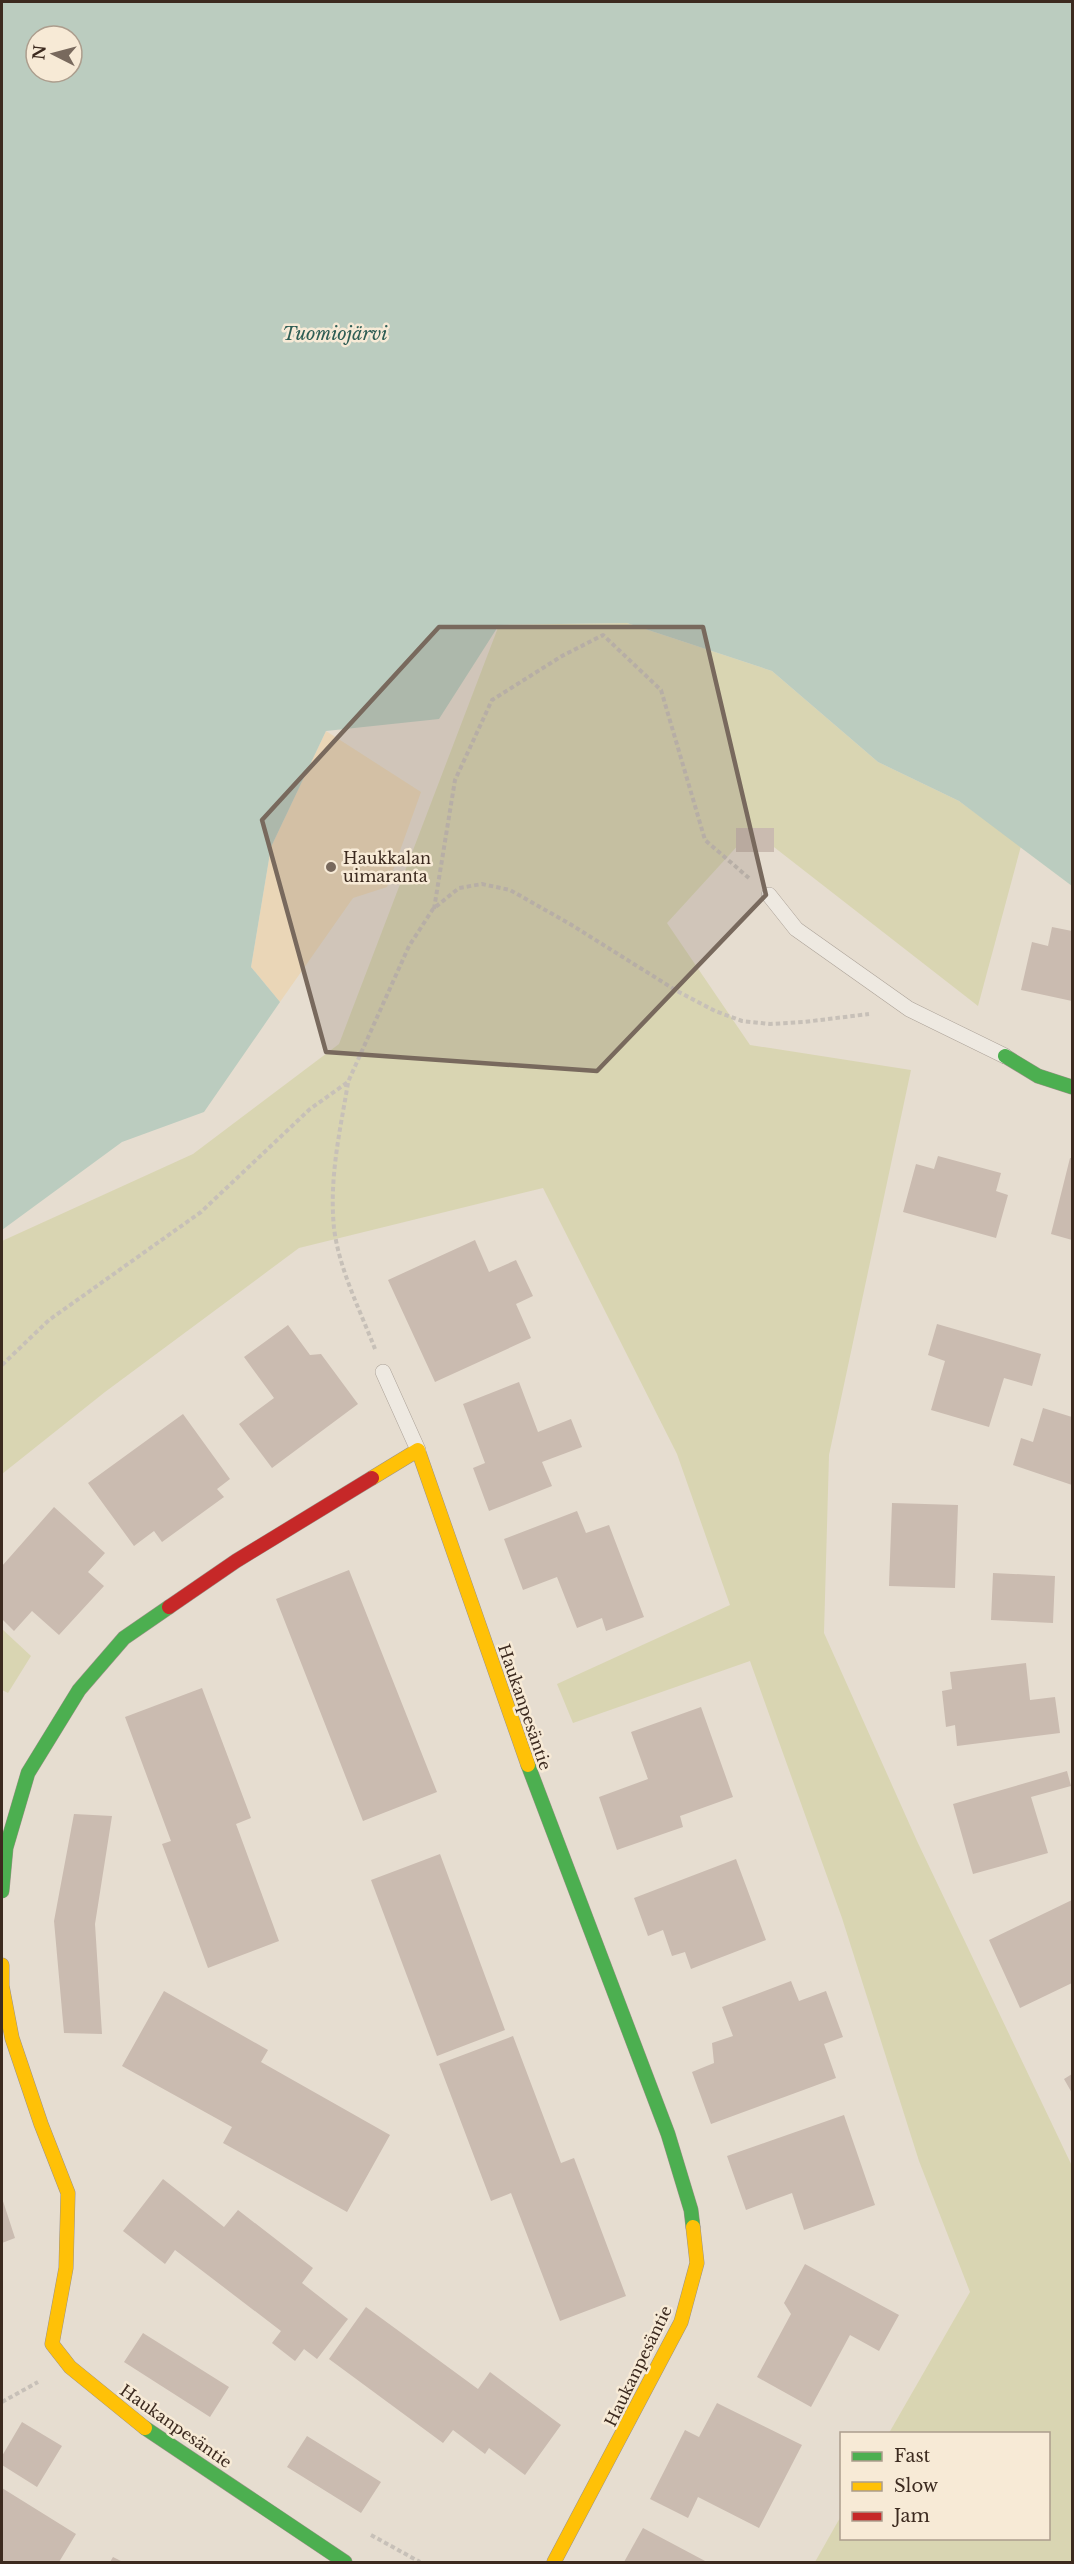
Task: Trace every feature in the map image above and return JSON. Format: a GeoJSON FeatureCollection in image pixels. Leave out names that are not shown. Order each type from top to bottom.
{"type":"FeatureCollection","features":[{"type":"Feature","properties":{"kind":"street"},"geometry":{"type":"LineString","coordinates":[[1005,1056],[1038,1076],[1072,1087]]}},
{"type":"Feature","properties":{"kind":"street"},"geometry":{"type":"LineString","coordinates":[[2,1891],[6,1848],[28,1773],[79,1690],[123,1638],[236,1561],[418,1450]]}},
{"type":"Feature","properties":{"kind":"street","name":"Haukanpesäntie"},"geometry":{"type":"LineString","coordinates":[[418,1450],[530,1772],[668,2134],[692,2210],[697,2263],[681,2322],[554,2562]]}},
{"type":"Feature","properties":{"kind":"street","name":"Haukanpesäntie"},"geometry":{"type":"LineString","coordinates":[[2,1965],[2,1986],[12,2038],[41,2124],[68,2193],[66,2268],[52,2344],[70,2367],[131,2418],[345,2562]]}},
{"type":"Feature","properties":{"kind":"lane"},"geometry":{"type":"LineString","coordinates":[[769,895],[796,929],[909,1009],[1005,1056]]}},
{"type":"Feature","properties":{"kind":"lane"},"geometry":{"type":"LineString","coordinates":[[384,1372],[418,1450]]}},
{"type":"Feature","properties":{"kind":"path"},"geometry":{"type":"LineString","coordinates":[[433,909],[455,780],[492,700],[562,656],[603,635],[661,690],[705,840],[769,895]]}},
{"type":"Feature","properties":{"kind":"path"},"geometry":{"type":"LineString","coordinates":[[384,1372],[346,1274],[334,1229],[333,1171],[348,1082],[409,946],[433,909],[459,888],[483,884],[510,890],[570,924],[677,991],[715,1011],[742,1021],[804,1022],[909,1009]]}},
{"type":"Feature","properties":{"kind":"path"},"geometry":{"type":"LineString","coordinates":[[2,1365],[50,1320],[201,1212],[310,1109],[348,1082]]}},
{"type":"Feature","properties":{"kind":"highlighted area"},"geometry":{"type":"Polygon","coordinates":[[[439,627],[703,627],[766,895],[597,1071],[326,1052],[262,820],[439,627]]]}},
{"type":"Feature","properties":{"kind":"shaded area"},"geometry":{"type":"Polygon","coordinates":[[[627,623],[772,671],[878,762],[959,801],[1021,846],[978,1006],[752,830],[667,923],[750,1045],[911,1070],[829,1455],[824,1633],[917,1841],[1072,2166],[1072,2562],[815,2562],[840,2518],[840,2540],[1050,2540],[1050,2432],[890,2432],[970,2292],[919,2161],[842,1918],[750,1661],[573,1723],[557,1684],[730,1605],[677,1454],[543,1188],[299,1248],[105,1392],[2,1474],[2,1241],[193,1154],[339,1044],[499,625],[627,623]]]}},
{"type":"Feature","properties":{"kind":"shaded area"},"geometry":{"type":"Polygon","coordinates":[[[2,1629],[31,1656],[8,1693],[2,1690],[2,1629]]]}},
{"type":"Feature","properties":{"kind":"sand","name":"Haukkalan uimaranta"},"geometry":{"type":"Polygon","coordinates":[[[326,731],[421,792],[387,887],[353,898],[280,1002],[251,967],[271,847],[326,731]]]}},
{"type":"Feature","properties":{"kind":"water","name":"Tuomiojärvi"},"geometry":{"type":"Polygon","coordinates":[[[2,2],[1072,2],[1072,886],[959,801],[878,762],[772,671],[627,623],[499,625],[439,719],[326,731],[271,847],[251,967],[280,1002],[204,1112],[122,1142],[2,1230],[2,2]]]}},
{"type":"Feature","properties":{"kind":"building"},"geometry":{"type":"Polygon","coordinates":[[[736,828],[774,828],[774,852],[736,852],[736,828]]]}},
{"type":"Feature","properties":{"kind":"building"},"geometry":{"type":"Polygon","coordinates":[[[1052,927],[1072,931],[1072,1001],[1021,990],[1032,942],[1048,946],[1052,927]]]}},
{"type":"Feature","properties":{"kind":"building"},"geometry":{"type":"Polygon","coordinates":[[[938,1156],[1001,1173],[996,1191],[1008,1195],[996,1238],[903,1212],[916,1164],[934,1169],[938,1156]]]}},
{"type":"Feature","properties":{"kind":"building"},"geometry":{"type":"Polygon","coordinates":[[[1070,1158],[1072,1158],[1072,1240],[1051,1234],[1070,1158]]]}},
{"type":"Feature","properties":{"kind":"building"},"geometry":{"type":"Polygon","coordinates":[[[475,1240],[489,1272],[516,1260],[533,1296],[516,1304],[531,1338],[435,1382],[388,1280],[475,1240]]]}},
{"type":"Feature","properties":{"kind":"building"},"geometry":{"type":"Polygon","coordinates":[[[937,1324],[1041,1354],[1032,1386],[1004,1378],[989,1427],[931,1410],[945,1361],[928,1355],[937,1324]]]}},
{"type":"Feature","properties":{"kind":"building"},"geometry":{"type":"Polygon","coordinates":[[[288,1325],[310,1355],[321,1354],[358,1404],[272,1468],[239,1424],[274,1398],[244,1357],[288,1325]]]}},
{"type":"Feature","properties":{"kind":"building"},"geometry":{"type":"Polygon","coordinates":[[[519,1382],[538,1432],[571,1419],[582,1447],[542,1462],[552,1486],[489,1511],[473,1468],[485,1463],[463,1404],[519,1382]]]}},
{"type":"Feature","properties":{"kind":"building"},"geometry":{"type":"Polygon","coordinates":[[[1043,1408],[1072,1417],[1072,1485],[1013,1465],[1021,1438],[1033,1442],[1043,1408]]]}},
{"type":"Feature","properties":{"kind":"building"},"geometry":{"type":"Polygon","coordinates":[[[183,1414],[230,1479],[217,1489],[224,1497],[162,1542],[154,1531],[134,1546],[88,1483],[183,1414]]]}},
{"type":"Feature","properties":{"kind":"building"},"geometry":{"type":"Polygon","coordinates":[[[892,1503],[958,1505],[955,1588],[889,1586],[892,1503]]]}},
{"type":"Feature","properties":{"kind":"building"},"geometry":{"type":"Polygon","coordinates":[[[54,1507],[105,1553],[88,1572],[104,1586],[59,1635],[32,1611],[14,1631],[2,1619],[2,1566],[54,1507]]]}},
{"type":"Feature","properties":{"kind":"building"},"geometry":{"type":"Polygon","coordinates":[[[577,1511],[586,1533],[609,1525],[644,1617],[606,1631],[602,1618],[577,1628],[557,1577],[523,1590],[504,1539],[577,1511]]]}},
{"type":"Feature","properties":{"kind":"building"},"geometry":{"type":"Polygon","coordinates":[[[349,1570],[437,1792],[363,1821],[276,1599],[349,1570]]]}},
{"type":"Feature","properties":{"kind":"building"},"geometry":{"type":"Polygon","coordinates":[[[993,1573],[1055,1576],[1053,1623],[991,1620],[993,1573]]]}},
{"type":"Feature","properties":{"kind":"building"},"geometry":{"type":"Polygon","coordinates":[[[1026,1663],[1030,1700],[1055,1697],[1060,1733],[957,1746],[955,1725],[946,1727],[942,1691],[952,1689],[950,1672],[1026,1663]]]}},
{"type":"Feature","properties":{"kind":"building"},"geometry":{"type":"Polygon","coordinates":[[[202,1688],[251,1818],[236,1824],[279,1941],[208,1968],[162,1844],[171,1841],[125,1717],[202,1688]]]}},
{"type":"Feature","properties":{"kind":"building"},"geometry":{"type":"Polygon","coordinates":[[[701,1707],[733,1797],[680,1816],[683,1827],[617,1850],[599,1797],[648,1779],[631,1732],[701,1707]]]}},
{"type":"Feature","properties":{"kind":"building"},"geometry":{"type":"Polygon","coordinates":[[[1067,1771],[1071,1786],[1031,1797],[1048,1853],[973,1874],[953,1804],[1067,1771]]]}},
{"type":"Feature","properties":{"kind":"building"},"geometry":{"type":"Polygon","coordinates":[[[74,1814],[112,1816],[95,1924],[102,2034],[64,2033],[54,1921],[74,1814]]]}},
{"type":"Feature","properties":{"kind":"building"},"geometry":{"type":"Polygon","coordinates":[[[440,1854],[505,2030],[437,2056],[371,1880],[440,1854]]]}},
{"type":"Feature","properties":{"kind":"building"},"geometry":{"type":"Polygon","coordinates":[[[736,1859],[766,1940],[691,1969],[685,1952],[672,1956],[663,1930],[648,1936],[634,1898],[736,1859]]]}},
{"type":"Feature","properties":{"kind":"building"},"geometry":{"type":"Polygon","coordinates":[[[1072,1900],[1072,1983],[1020,2008],[989,1940],[1072,1900]]]}},
{"type":"Feature","properties":{"kind":"building"},"geometry":{"type":"Polygon","coordinates":[[[791,1981],[799,2001],[826,1991],[843,2037],[824,2044],[836,2078],[711,2124],[692,2072],[714,2063],[712,2043],[733,2036],[722,2007],[791,1981]]]}},
{"type":"Feature","properties":{"kind":"building"},"geometry":{"type":"Polygon","coordinates":[[[164,1991],[268,2050],[261,2062],[390,2135],[347,2212],[223,2143],[232,2127],[122,2066],[164,1991]]]}},
{"type":"Feature","properties":{"kind":"building"},"geometry":{"type":"Polygon","coordinates":[[[513,2036],[561,2163],[574,2158],[626,2296],[560,2321],[511,2193],[491,2201],[439,2064],[513,2036]]]}},
{"type":"Feature","properties":{"kind":"building"},"geometry":{"type":"Polygon","coordinates":[[[1072,2074],[1072,2093],[1064,2079],[1072,2074]]]}},
{"type":"Feature","properties":{"kind":"building"},"geometry":{"type":"Polygon","coordinates":[[[844,2115],[875,2205],[804,2230],[792,2193],[746,2210],[727,2156],[844,2115]]]}},
{"type":"Feature","properties":{"kind":"building"},"geometry":{"type":"Polygon","coordinates":[[[163,2179],[224,2227],[238,2210],[313,2268],[302,2283],[348,2319],[317,2359],[304,2349],[295,2361],[272,2343],[281,2331],[175,2250],[165,2264],[123,2231],[163,2179]]]}},
{"type":"Feature","properties":{"kind":"building"},"geometry":{"type":"Polygon","coordinates":[[[2,2198],[15,2238],[2,2243],[2,2198]]]}},
{"type":"Feature","properties":{"kind":"building"},"geometry":{"type":"Polygon","coordinates":[[[805,2264],[899,2315],[879,2351],[850,2335],[811,2407],[757,2377],[791,2314],[784,2303],[805,2264]]]}},
{"type":"Feature","properties":{"kind":"building"},"geometry":{"type":"Polygon","coordinates":[[[366,2307],[478,2389],[490,2372],[561,2425],[525,2475],[489,2448],[485,2454],[453,2430],[443,2443],[329,2359],[366,2307]]]}},
{"type":"Feature","properties":{"kind":"building"},"geometry":{"type":"Polygon","coordinates":[[[143,2333],[229,2387],[210,2417],[124,2362],[143,2333]]]}},
{"type":"Feature","properties":{"kind":"building"},"geometry":{"type":"Polygon","coordinates":[[[717,2403],[802,2445],[759,2528],[698,2497],[688,2518],[650,2499],[685,2430],[699,2437],[717,2403]]]}},
{"type":"Feature","properties":{"kind":"building"},"geometry":{"type":"Polygon","coordinates":[[[22,2422],[62,2446],[37,2487],[2,2465],[2,2456],[22,2422]]]}},
{"type":"Feature","properties":{"kind":"building"},"geometry":{"type":"Polygon","coordinates":[[[307,2436],[381,2482],[361,2513],[287,2467],[307,2436]]]}},
{"type":"Feature","properties":{"kind":"building"},"geometry":{"type":"Polygon","coordinates":[[[2,2488],[76,2534],[59,2562],[2,2562],[2,2488]]]}},
{"type":"Feature","properties":{"kind":"building"},"geometry":{"type":"Polygon","coordinates":[[[643,2528],[707,2562],[624,2562],[643,2528]]]}},
{"type":"Feature","properties":{"kind":"building"},"geometry":{"type":"Polygon","coordinates":[[[113,2557],[123,2562],[110,2562],[113,2557]]]}},
{"type":"Feature","properties":{"kind":"traffic: fast"},"geometry":{"type":"LineString","coordinates":[[1005,1056],[1038,1076],[1072,1087]]}},
{"type":"Feature","properties":{"kind":"traffic: fast"},"geometry":{"type":"LineString","coordinates":[[2,1891],[6,1848],[28,1773],[79,1690],[124,1638],[169,1607]]}},
{"type":"Feature","properties":{"kind":"traffic: fast"},"geometry":{"type":"LineString","coordinates":[[528,1765],[668,2134],[691,2210],[693,2227]]}},
{"type":"Feature","properties":{"kind":"traffic: fast"},"geometry":{"type":"LineString","coordinates":[[145,2428],[345,2562]]}},
{"type":"Feature","properties":{"kind":"traffic: slow"},"geometry":{"type":"LineString","coordinates":[[372,1478],[418,1450],[528,1765]]}},
{"type":"Feature","properties":{"kind":"traffic: slow"},"geometry":{"type":"LineString","coordinates":[[2,1965],[2,1986],[12,2038],[41,2124],[68,2193],[66,2268],[52,2344],[70,2367],[145,2428]]}},
{"type":"Feature","properties":{"kind":"traffic: slow"},"geometry":{"type":"LineString","coordinates":[[554,2562],[681,2322],[697,2263],[693,2227]]}},
{"type":"Feature","properties":{"kind":"traffic: jam"},"geometry":{"type":"LineString","coordinates":[[169,1607],[236,1561],[372,1478]]}},
{"type":"Feature","properties":{"kind":"place","name":"Haukkalan uimaranta"},"geometry":{"type":"Point","coordinates":[331,867]}}]}
